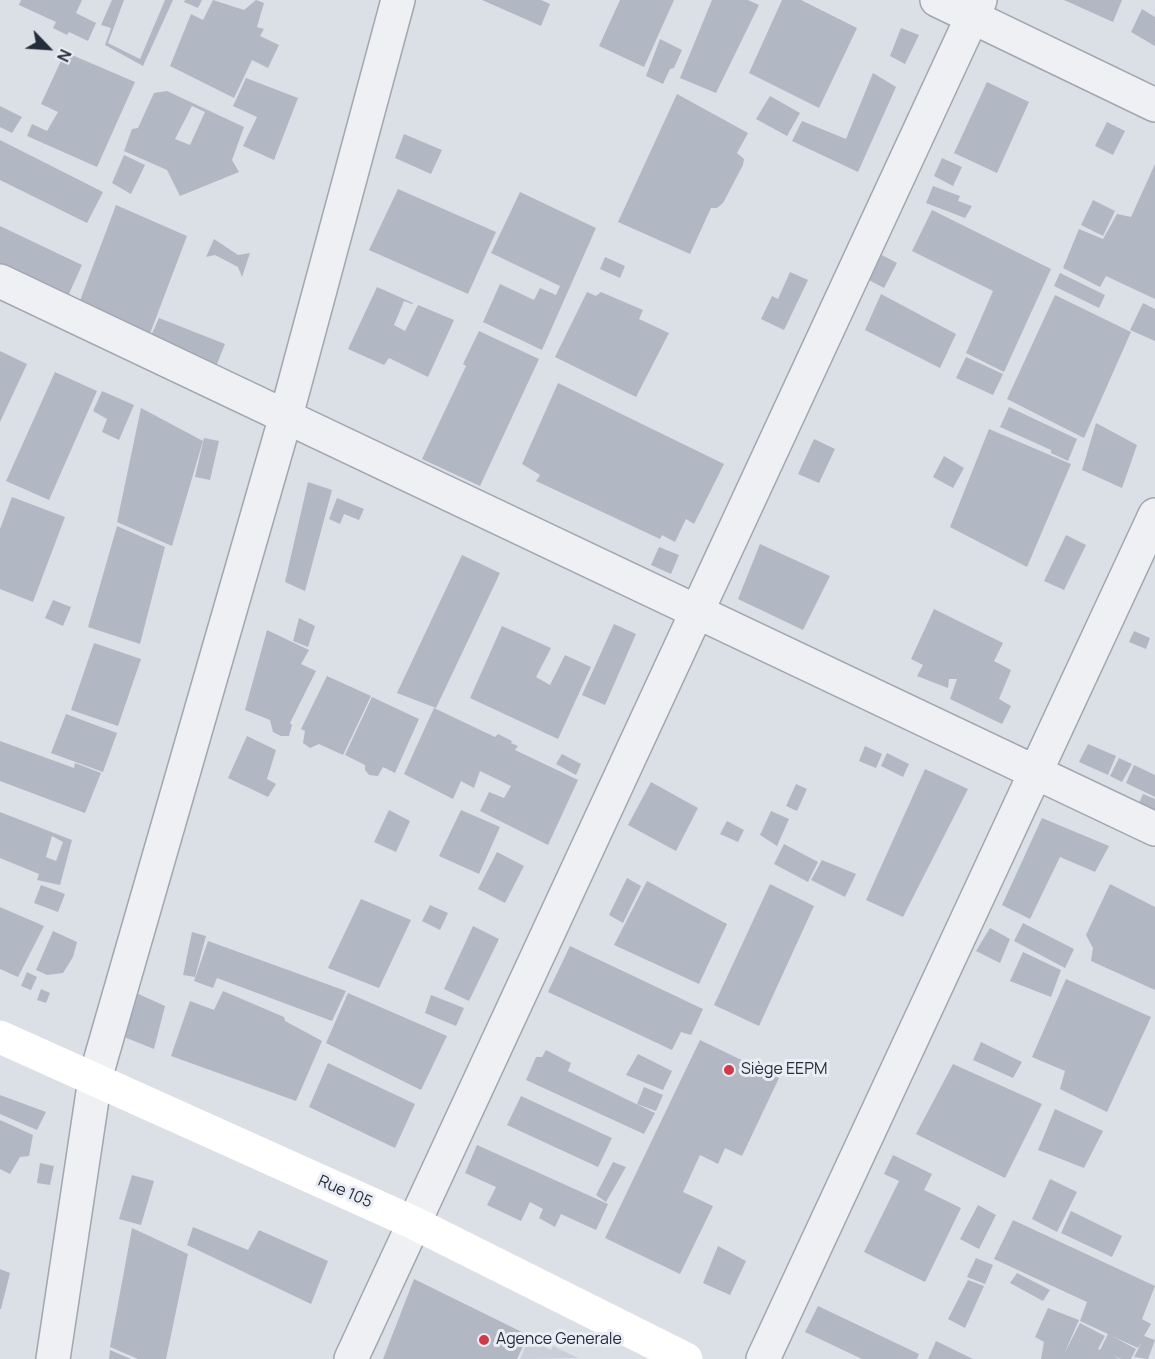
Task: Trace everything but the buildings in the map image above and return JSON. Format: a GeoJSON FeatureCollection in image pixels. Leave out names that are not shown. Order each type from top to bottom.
{"type":"FeatureCollection","features":[{"type":"Feature","properties":{"kind":"street"},"geometry":{"type":"LineString","coordinates":[[53,1359],[95,1079],[286,416],[398,0]]}},
{"type":"Feature","properties":{"kind":"street"},"geometry":{"type":"LineString","coordinates":[[937,0],[976,8],[1155,105]]}},
{"type":"Feature","properties":{"kind":"street"},"geometry":{"type":"LineString","coordinates":[[351,1359],[976,8]]}},
{"type":"Feature","properties":{"kind":"street"},"geometry":{"type":"LineString","coordinates":[[0,281],[1155,829]]}},
{"type":"Feature","properties":{"kind":"street"},"geometry":{"type":"LineString","coordinates":[[763,1359],[1155,515]]}},
{"type":"Feature","properties":{"kind":"street","name":"Rue 105"},"geometry":{"type":"LineString","coordinates":[[0,1037],[414,1223],[686,1359]]}},
{"type":"Feature","properties":{"kind":"shaded area"},"geometry":{"type":"Polygon","coordinates":[[[529,1339],[551,1350],[553,1346],[578,1358],[520,1359],[529,1339]]]}},
{"type":"Feature","properties":{"kind":"place","name":"Siège EEPM"},"geometry":{"type":"Point","coordinates":[729,1070]}},
{"type":"Feature","properties":{"kind":"place","name":"Agence Generale"},"geometry":{"type":"Point","coordinates":[484,1340]}}]}
